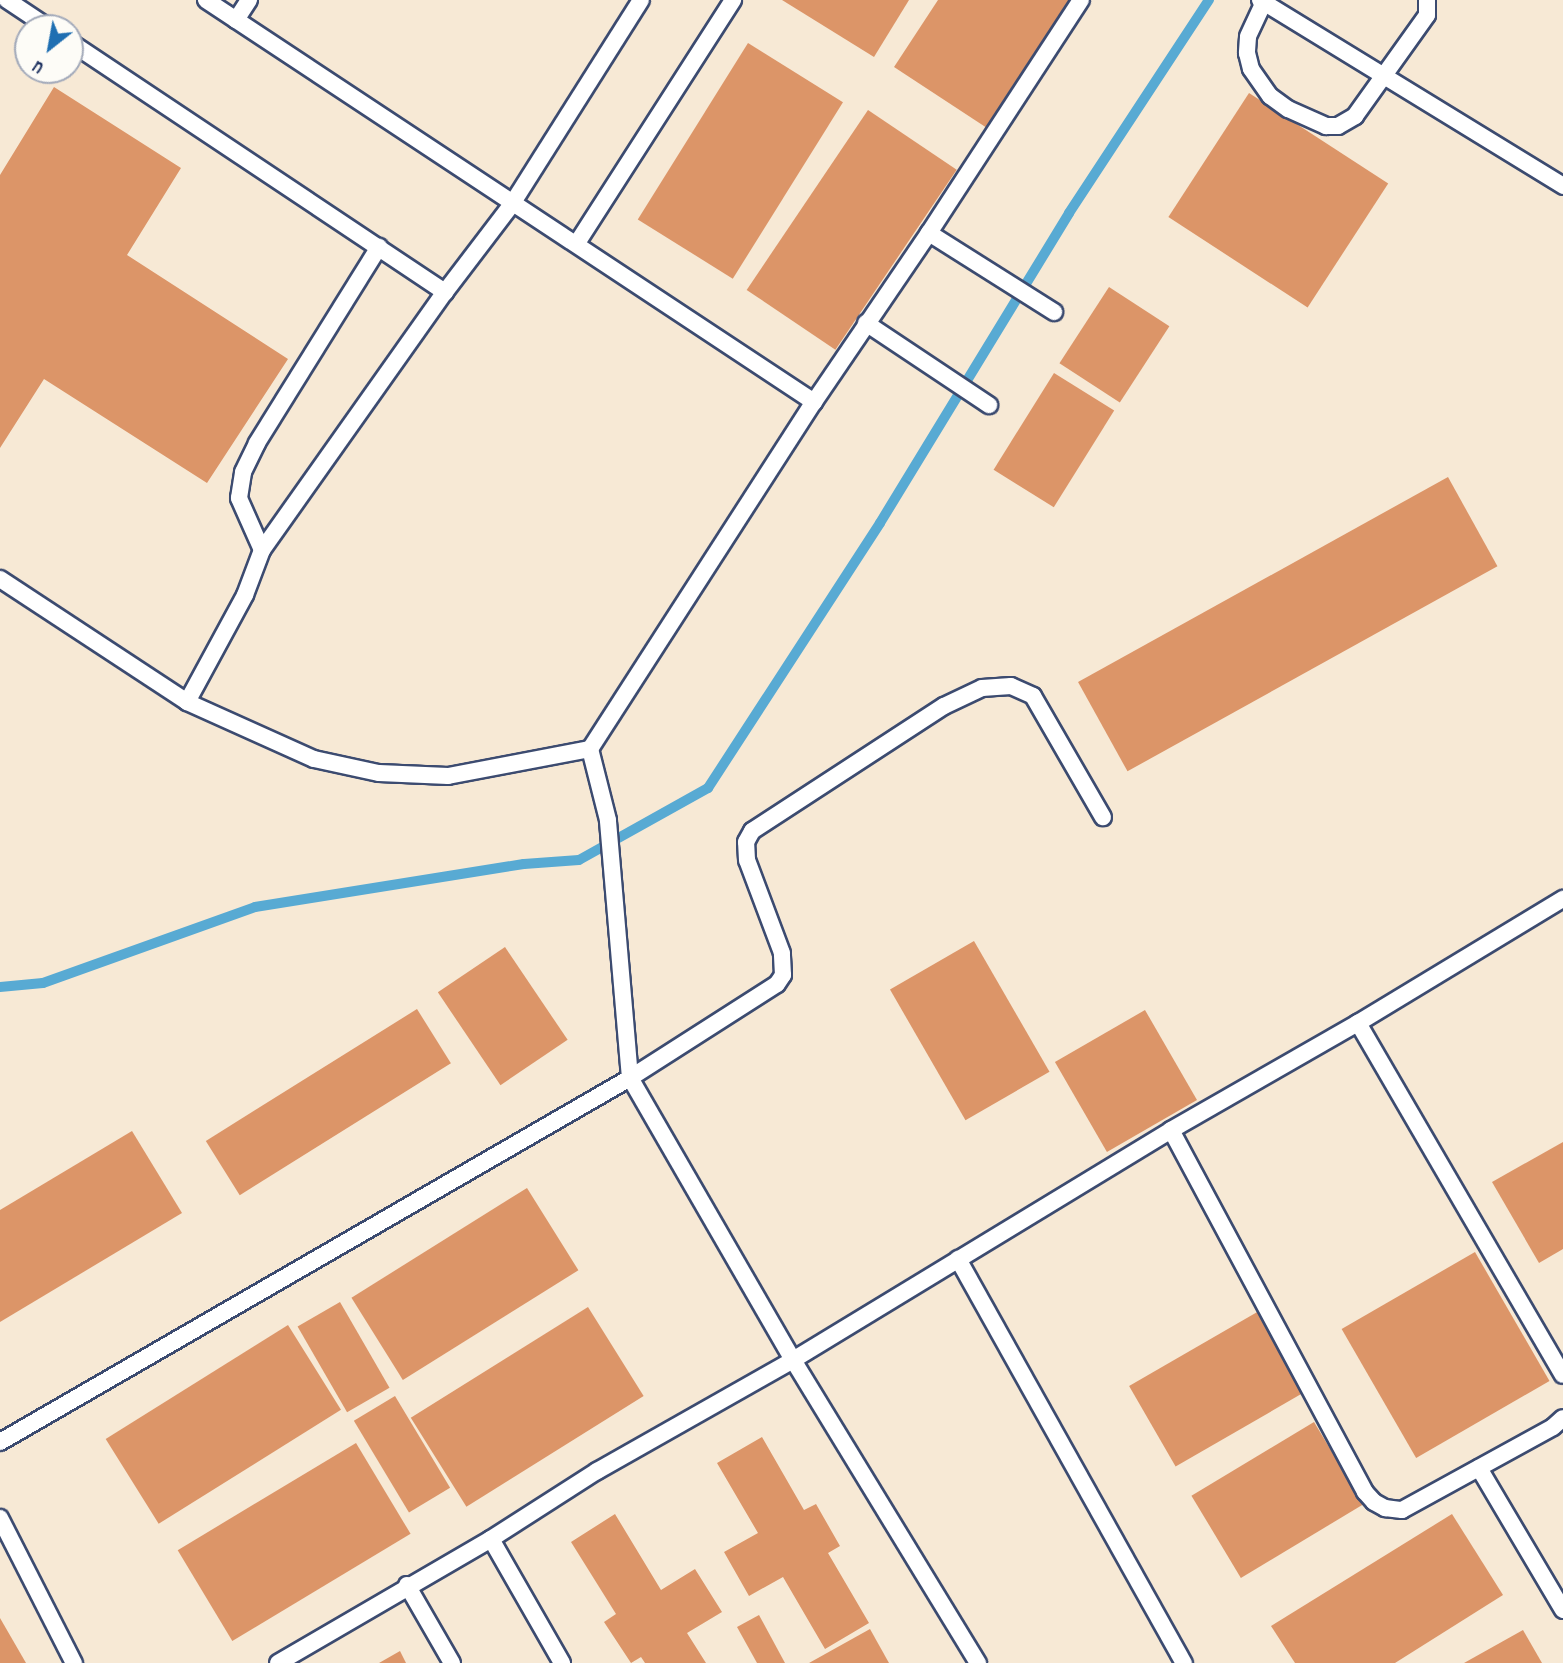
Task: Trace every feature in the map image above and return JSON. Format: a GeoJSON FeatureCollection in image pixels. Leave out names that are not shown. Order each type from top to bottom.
{"type":"FeatureCollection","features":[{"type":"Feature","properties":{"kind":"lane"},"geometry":{"type":"LineString","coordinates":[[6,0],[28,14]]}},
{"type":"Feature","properties":{"kind":"lane"},"geometry":{"type":"LineString","coordinates":[[206,0],[814,402]]}},
{"type":"Feature","properties":{"kind":"lane"},"geometry":{"type":"LineString","coordinates":[[236,20],[249,0]]}},
{"type":"Feature","properties":{"kind":"lane"},"geometry":{"type":"LineString","coordinates":[[187,702],[245,595],[262,550],[445,292],[512,204],[641,0]]}},
{"type":"Feature","properties":{"kind":"lane"},"geometry":{"type":"LineString","coordinates":[[577,243],[733,0]]}},
{"type":"Feature","properties":{"kind":"lane"},"geometry":{"type":"LineString","coordinates":[[0,579],[187,702],[314,759],[379,773],[449,776],[590,749],[814,402],[929,233],[1081,0]]}},
{"type":"Feature","properties":{"kind":"lane"},"geometry":{"type":"LineString","coordinates":[[1427,0],[1427,15],[1384,73],[1355,116],[1338,126],[1326,126],[1310,121],[1288,109],[1259,83],[1247,53],[1248,37],[1262,1],[1384,73],[1563,186]]}},
{"type":"Feature","properties":{"kind":"lane"},"geometry":{"type":"LineString","coordinates":[[84,51],[445,292]]}},
{"type":"Feature","properties":{"kind":"lane"},"geometry":{"type":"LineString","coordinates":[[929,233],[1054,312]]}},
{"type":"Feature","properties":{"kind":"lane"},"geometry":{"type":"LineString","coordinates":[[262,550],[239,498],[243,472],[257,443],[379,247]]}},
{"type":"Feature","properties":{"kind":"lane"},"geometry":{"type":"LineString","coordinates":[[866,323],[989,405]]}},
{"type":"Feature","properties":{"kind":"lane"},"geometry":{"type":"LineString","coordinates":[[0,1442],[630,1078],[778,984],[783,975],[782,953],[747,860],[746,842],[752,831],[944,706],[982,688],[1012,686],[1033,695],[1103,817]]}},
{"type":"Feature","properties":{"kind":"lane"},"geometry":{"type":"LineString","coordinates":[[590,749],[608,820],[630,1078],[793,1360],[978,1663]]}},
{"type":"Feature","properties":{"kind":"lane"},"geometry":{"type":"LineString","coordinates":[[278,1663],[407,1585],[491,1539],[597,1471],[793,1360],[1171,1130],[1359,1023],[1563,899]]}},
{"type":"Feature","properties":{"kind":"lane"},"geometry":{"type":"LineString","coordinates":[[1359,1023],[1563,1375]]}},
{"type":"Feature","properties":{"kind":"lane"},"geometry":{"type":"LineString","coordinates":[[1171,1130],[1365,1492],[1374,1502],[1385,1508],[1402,1510],[1553,1427],[1563,1418]]}},
{"type":"Feature","properties":{"kind":"lane"},"geometry":{"type":"LineString","coordinates":[[958,1259],[1184,1663]]}},
{"type":"Feature","properties":{"kind":"lane"},"geometry":{"type":"LineString","coordinates":[[1479,1468],[1556,1583],[1563,1610]]}},
{"type":"Feature","properties":{"kind":"lane"},"geometry":{"type":"LineString","coordinates":[[0,1518],[6,1544],[74,1663]]}},
{"type":"Feature","properties":{"kind":"lane"},"geometry":{"type":"LineString","coordinates":[[491,1539],[562,1663]]}},
{"type":"Feature","properties":{"kind":"lane"},"geometry":{"type":"LineString","coordinates":[[407,1585],[452,1663]]}},
{"type":"Feature","properties":{"kind":"building"},"geometry":{"type":"Polygon","coordinates":[[[782,0],[909,0],[874,57],[782,0]]]}},
{"type":"Feature","properties":{"kind":"building"},"geometry":{"type":"Polygon","coordinates":[[[938,0],[1071,0],[987,128],[894,67],[938,0]]]}},
{"type":"Feature","properties":{"kind":"building"},"geometry":{"type":"Polygon","coordinates":[[[748,43],[843,102],[733,279],[638,219],[748,43]]]}},
{"type":"Feature","properties":{"kind":"building"},"geometry":{"type":"Polygon","coordinates":[[[54,87],[181,168],[127,255],[288,359],[207,483],[44,379],[0,448],[0,175],[54,87]]]}},
{"type":"Feature","properties":{"kind":"building"},"geometry":{"type":"Polygon","coordinates":[[[1249,93],[1388,183],[1308,308],[1168,217],[1249,93]]]}},
{"type":"Feature","properties":{"kind":"building"},"geometry":{"type":"Polygon","coordinates":[[[868,110],[957,170],[835,350],[747,290],[868,110]]]}},
{"type":"Feature","properties":{"kind":"building"},"geometry":{"type":"Polygon","coordinates":[[[1109,287],[1169,326],[1120,403],[1059,363],[1109,287]]]}},
{"type":"Feature","properties":{"kind":"building"},"geometry":{"type":"Polygon","coordinates":[[[1054,373],[1114,411],[1054,507],[994,470],[1054,373]]]}},
{"type":"Feature","properties":{"kind":"building"},"geometry":{"type":"Polygon","coordinates":[[[1448,477],[1497,566],[1127,771],[1078,682],[1448,477]]]}},
{"type":"Feature","properties":{"kind":"building"},"geometry":{"type":"Polygon","coordinates":[[[974,941],[1050,1072],[965,1120],[890,989],[974,941]]]}},
{"type":"Feature","properties":{"kind":"building"},"geometry":{"type":"Polygon","coordinates":[[[505,947],[568,1040],[500,1085],[438,992],[505,947]]]}},
{"type":"Feature","properties":{"kind":"building"},"geometry":{"type":"Polygon","coordinates":[[[417,1009],[451,1063],[240,1195],[206,1141],[417,1009]]]}},
{"type":"Feature","properties":{"kind":"building"},"geometry":{"type":"Polygon","coordinates":[[[1145,1010],[1197,1100],[1107,1152],[1055,1062],[1145,1010]]]}},
{"type":"Feature","properties":{"kind":"building"},"geometry":{"type":"Polygon","coordinates":[[[132,1131],[182,1213],[0,1322],[0,1210],[132,1131]]]}},
{"type":"Feature","properties":{"kind":"building"},"geometry":{"type":"Polygon","coordinates":[[[1563,1142],[1563,1249],[1539,1263],[1492,1182],[1563,1142]]]}},
{"type":"Feature","properties":{"kind":"building"},"geometry":{"type":"Polygon","coordinates":[[[527,1188],[578,1270],[403,1380],[351,1298],[527,1188]]]}},
{"type":"Feature","properties":{"kind":"building"},"geometry":{"type":"Polygon","coordinates":[[[1475,1252],[1550,1381],[1416,1458],[1342,1329],[1475,1252]]]}},
{"type":"Feature","properties":{"kind":"building"},"geometry":{"type":"Polygon","coordinates":[[[340,1302],[390,1388],[347,1412],[298,1326],[340,1302]]]}},
{"type":"Feature","properties":{"kind":"building"},"geometry":{"type":"Polygon","coordinates":[[[588,1307],[644,1396],[466,1507],[411,1418],[588,1307]]]}},
{"type":"Feature","properties":{"kind":"building"},"geometry":{"type":"Polygon","coordinates":[[[1259,1311],[1306,1392],[1176,1467],[1129,1386],[1259,1311]]]}},
{"type":"Feature","properties":{"kind":"building"},"geometry":{"type":"Polygon","coordinates":[[[288,1325],[341,1410],[159,1524],[106,1439],[288,1325]]]}},
{"type":"Feature","properties":{"kind":"building"},"geometry":{"type":"Polygon","coordinates":[[[395,1396],[450,1488],[409,1512],[354,1421],[395,1396]]]}},
{"type":"Feature","properties":{"kind":"building"},"geometry":{"type":"Polygon","coordinates":[[[1314,1422],[1363,1504],[1241,1578],[1191,1496],[1314,1422]]]}},
{"type":"Feature","properties":{"kind":"building"},"geometry":{"type":"Polygon","coordinates":[[[762,1437],[804,1510],[816,1504],[840,1546],[828,1553],[869,1623],[825,1649],[783,1577],[749,1596],[724,1552],[758,1533],[717,1463],[762,1437]]]}},
{"type":"Feature","properties":{"kind":"building"},"geometry":{"type":"Polygon","coordinates":[[[356,1443],[411,1534],[232,1641],[178,1550],[356,1443]]]}},
{"type":"Feature","properties":{"kind":"building"},"geometry":{"type":"Polygon","coordinates":[[[615,1514],[661,1590],[695,1569],[722,1612],[687,1633],[706,1663],[645,1663],[641,1657],[631,1663],[604,1622],[616,1614],[571,1542],[615,1514]]]}},
{"type":"Feature","properties":{"kind":"building"},"geometry":{"type":"Polygon","coordinates":[[[1452,1514],[1503,1595],[1395,1663],[1295,1663],[1271,1626],[1452,1514]]]}},
{"type":"Feature","properties":{"kind":"building"},"geometry":{"type":"Polygon","coordinates":[[[759,1615],[785,1663],[757,1663],[737,1627],[759,1615]]]}},
{"type":"Feature","properties":{"kind":"building"},"geometry":{"type":"Polygon","coordinates":[[[0,1618],[26,1663],[0,1663],[0,1618]]]}},
{"type":"Feature","properties":{"kind":"building"},"geometry":{"type":"Polygon","coordinates":[[[870,1629],[889,1663],[809,1663],[870,1629]]]}},
{"type":"Feature","properties":{"kind":"building"},"geometry":{"type":"Polygon","coordinates":[[[1523,1630],[1542,1663],[1464,1663],[1523,1630]]]}},
{"type":"Feature","properties":{"kind":"building"},"geometry":{"type":"Polygon","coordinates":[[[400,1651],[406,1663],[379,1663],[400,1651]]]}},
{"type":"Feature","properties":{"kind":"waterway"},"geometry":{"type":"LineString","coordinates":[[0,987],[43,983],[255,907],[524,864],[579,860],[708,788],[880,523],[1069,213],[1209,0]]}}]}
